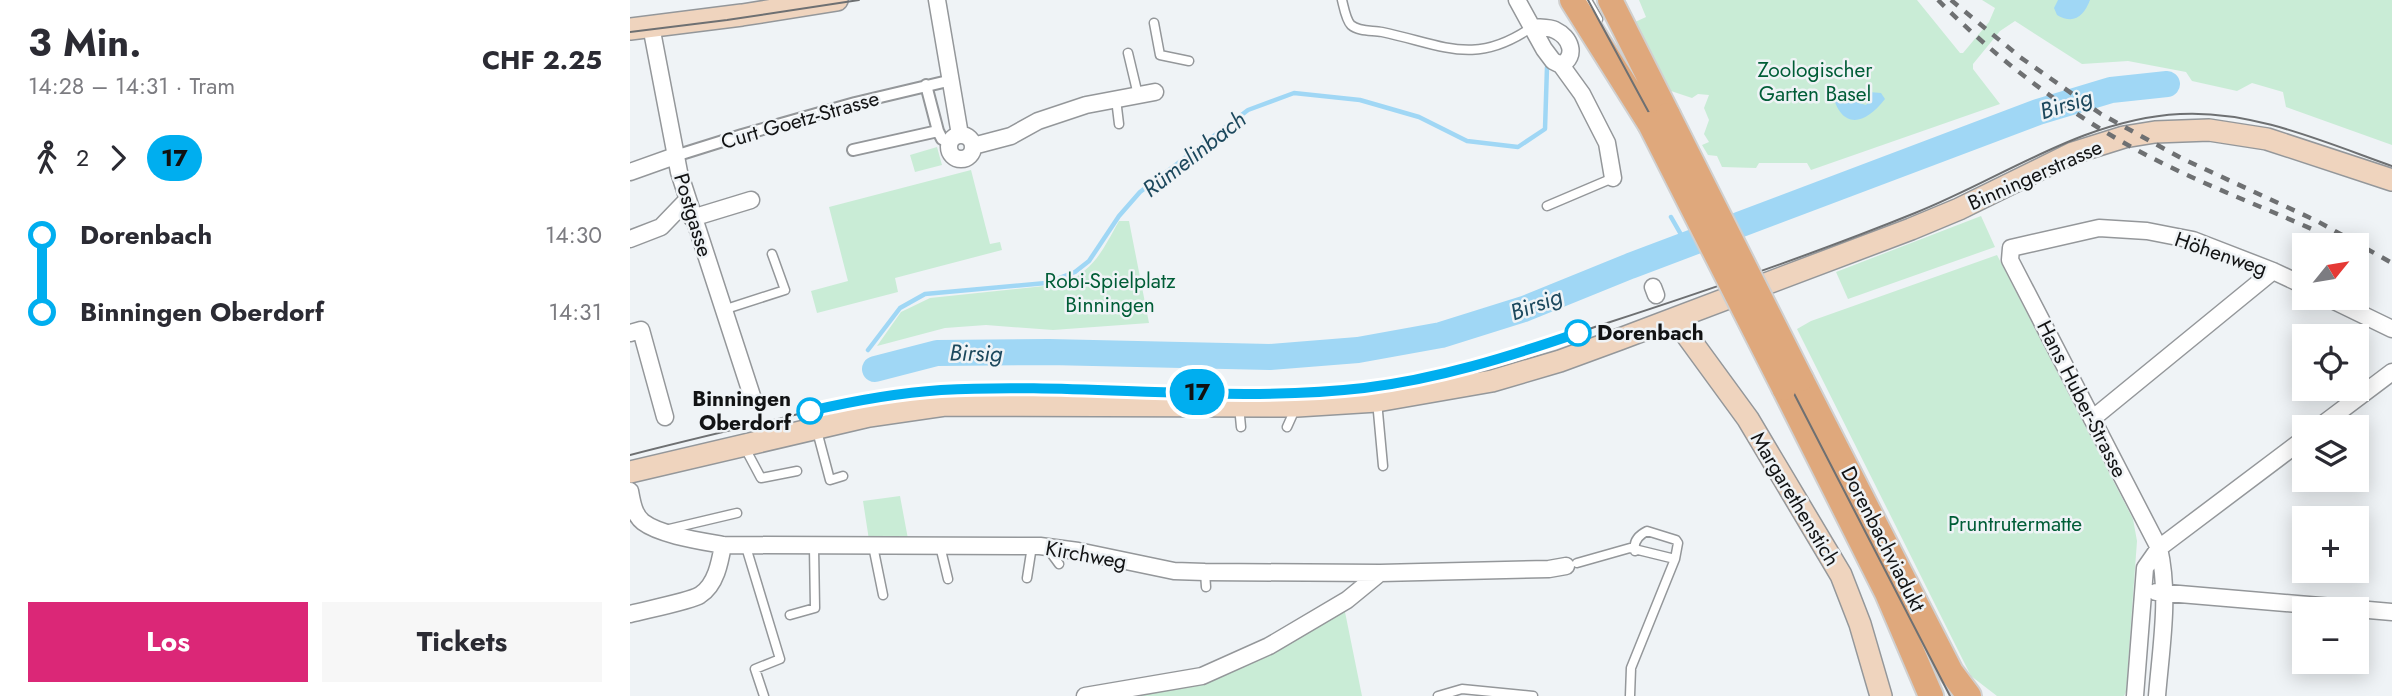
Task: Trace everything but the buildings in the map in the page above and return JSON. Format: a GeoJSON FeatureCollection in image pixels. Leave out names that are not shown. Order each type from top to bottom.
{"type":"FeatureCollection","features":[{"type":"Feature","properties":{"kind":"main road"},"geometry":{"type":"LineString","coordinates":[[640,28],[836,0]]}},
{"type":"Feature","properties":{"kind":"main road"},"geometry":{"type":"LineString","coordinates":[[1572,0],[1659,120]]}},
{"type":"Feature","properties":{"kind":"main road"},"geometry":{"type":"LineString","coordinates":[[1607,15],[1793,383]]}},
{"type":"Feature","properties":{"kind":"main road","name":"Binningerstrasse"},"geometry":{"type":"LineString","coordinates":[[630,472],[894,411],[945,405],[982,403],[1240,417],[1297,406],[1377,401],[1492,381],[1560,360],[1769,284],[1936,219],[2073,153],[2124,137],[2155,132],[2208,130],[2267,139],[2392,180]]}},
{"type":"Feature","properties":{"kind":"main road","name":"Margarethenstich"},"geometry":{"type":"LineString","coordinates":[[1675,319],[1748,419],[1841,575],[1860,624],[1881,696]]}},
{"type":"Feature","properties":{"kind":"main road","name":"Dorenbachviadukt"},"geometry":{"type":"LineString","coordinates":[[1793,383],[1951,672],[1969,696]]}},
{"type":"Feature","properties":{"kind":"main road","name":"Dorenbachviadukt"},"geometry":{"type":"LineString","coordinates":[[1793,383],[1931,696]]}},
{"type":"Feature","properties":{"kind":"street"},"geometry":{"type":"LineString","coordinates":[[937,0],[952,80],[949,136]]}},
{"type":"Feature","properties":{"kind":"street"},"geometry":{"type":"LineString","coordinates":[[1517,0],[1553,61],[1562,65],[1582,94],[1607,143],[1614,178]]}},
{"type":"Feature","properties":{"kind":"street"},"geometry":{"type":"LineString","coordinates":[[1532,27],[1554,29],[1568,42],[1572,51],[1570,59],[1562,65]]}},
{"type":"Feature","properties":{"kind":"street","name":"Postgasse"},"geometry":{"type":"LineString","coordinates":[[640,28],[686,201],[753,399]]}},
{"type":"Feature","properties":{"kind":"street","name":"Curt Goetz-Strasse"},"geometry":{"type":"LineString","coordinates":[[675,156],[767,127],[952,80]]}},
{"type":"Feature","properties":{"kind":"street"},"geometry":{"type":"LineString","coordinates":[[926,85],[949,136]]}},
{"type":"Feature","properties":{"kind":"street"},"geometry":{"type":"LineString","coordinates":[[949,136],[966,136],[973,146],[1011,136],[1038,121],[1086,104],[1155,92]]}},
{"type":"Feature","properties":{"kind":"street","name":"Curt Goetz-Strasse"},"geometry":{"type":"LineString","coordinates":[[853,150],[949,136]]}},
{"type":"Feature","properties":{"kind":"street"},"geometry":{"type":"LineString","coordinates":[[630,172],[675,156]]}},
{"type":"Feature","properties":{"kind":"street"},"geometry":{"type":"LineString","coordinates":[[692,218],[756,200]]}},
{"type":"Feature","properties":{"kind":"street"},"geometry":{"type":"LineString","coordinates":[[630,239],[661,227],[686,201]]}},
{"type":"Feature","properties":{"kind":"street","name":"Höhenweg"},"geometry":{"type":"LineString","coordinates":[[2011,248],[2099,228],[2147,231],[2193,240],[2292,280]]}},
{"type":"Feature","properties":{"kind":"street","name":"Hans Huber-Strasse"},"geometry":{"type":"LineString","coordinates":[[2011,248],[2010,260],[2159,548],[2165,593],[2157,696]]}},
{"type":"Feature","properties":{"kind":"street"},"geometry":{"type":"LineString","coordinates":[[2092,419],[2273,271]]}},
{"type":"Feature","properties":{"kind":"street"},"geometry":{"type":"LineString","coordinates":[[2354,310],[2392,328]]}},
{"type":"Feature","properties":{"kind":"street"},"geometry":{"type":"LineString","coordinates":[[630,333],[641,330],[665,417]]}},
{"type":"Feature","properties":{"kind":"street"},"geometry":{"type":"LineString","coordinates":[[2335,415],[2392,372]]}},
{"type":"Feature","properties":{"kind":"street"},"geometry":{"type":"LineString","coordinates":[[2135,696],[2145,568],[2159,548],[2292,448]]}},
{"type":"Feature","properties":{"kind":"street","name":"Kirchweg"},"geometry":{"type":"LineString","coordinates":[[630,497],[635,512],[643,522],[677,536],[746,547],[1039,546],[1174,571],[1205,580],[1549,569],[1572,565]]}},
{"type":"Feature","properties":{"kind":"street"},"geometry":{"type":"LineString","coordinates":[[630,614],[700,595],[710,584],[718,568],[723,545]]}},
{"type":"Feature","properties":{"kind":"street"},"geometry":{"type":"LineString","coordinates":[[1095,695],[1202,676],[1269,646],[1347,600],[1380,573]]}},
{"type":"Feature","properties":{"kind":"street"},"geometry":{"type":"LineString","coordinates":[[2143,590],[2292,604]]}},
{"type":"Feature","properties":{"kind":"street"},"geometry":{"type":"LineString","coordinates":[[2369,610],[2392,612]]}},
{"type":"Feature","properties":{"kind":"lane"},"geometry":{"type":"LineString","coordinates":[[1342,0],[1349,23],[1357,29],[1461,51],[1487,50],[1513,41],[1532,27]]}},
{"type":"Feature","properties":{"kind":"lane"},"geometry":{"type":"LineString","coordinates":[[1587,0],[1607,15]]}},
{"type":"Feature","properties":{"kind":"lane"},"geometry":{"type":"LineString","coordinates":[[1598,0],[1607,15]]}},
{"type":"Feature","properties":{"kind":"lane"},"geometry":{"type":"LineString","coordinates":[[1154,23],[1160,55],[1189,61]]}},
{"type":"Feature","properties":{"kind":"lane"},"geometry":{"type":"LineString","coordinates":[[1615,32],[1652,97],[1659,120]]}},
{"type":"Feature","properties":{"kind":"lane"},"geometry":{"type":"LineString","coordinates":[[1616,52],[1647,111],[1659,120]]}},
{"type":"Feature","properties":{"kind":"lane"},"geometry":{"type":"LineString","coordinates":[[1128,53],[1138,95]]}},
{"type":"Feature","properties":{"kind":"lane"},"geometry":{"type":"LineString","coordinates":[[1116,99],[1119,124]]}},
{"type":"Feature","properties":{"kind":"lane"},"geometry":{"type":"LineString","coordinates":[[1547,206],[1614,178]]}},
{"type":"Feature","properties":{"kind":"lane"},"geometry":{"type":"LineString","coordinates":[[723,310],[785,290],[772,254]]}},
{"type":"Feature","properties":{"kind":"lane"},"geometry":{"type":"LineString","coordinates":[[1377,401],[1383,466]]}},
{"type":"Feature","properties":{"kind":"lane"},"geometry":{"type":"LineString","coordinates":[[1287,426],[1297,406]]}},
{"type":"Feature","properties":{"kind":"lane"},"geometry":{"type":"LineString","coordinates":[[817,428],[830,480],[844,476]]}},
{"type":"Feature","properties":{"kind":"lane"},"geometry":{"type":"LineString","coordinates":[[744,445],[761,478],[797,471]]}},
{"type":"Feature","properties":{"kind":"lane"},"geometry":{"type":"LineString","coordinates":[[663,530],[737,513]]}},
{"type":"Feature","properties":{"kind":"lane"},"geometry":{"type":"LineString","coordinates":[[1630,695],[1631,668],[1675,559],[1678,543],[1647,531],[1638,537],[1634,544],[1635,551]]}},
{"type":"Feature","properties":{"kind":"lane"},"geometry":{"type":"LineString","coordinates":[[873,546],[883,595]]}},
{"type":"Feature","properties":{"kind":"lane"},"geometry":{"type":"LineString","coordinates":[[940,546],[948,579]]}},
{"type":"Feature","properties":{"kind":"lane"},"geometry":{"type":"LineString","coordinates":[[1027,578],[1039,546],[1059,564]]}},
{"type":"Feature","properties":{"kind":"lane"},"geometry":{"type":"LineString","coordinates":[[746,547],[780,659],[755,669],[764,696]]}},
{"type":"Feature","properties":{"kind":"lane"},"geometry":{"type":"LineString","coordinates":[[790,615],[815,608],[814,547]]}},
{"type":"Feature","properties":{"kind":"lane"},"geometry":{"type":"LineString","coordinates":[[1572,565],[1630,548],[1675,559]]}},
{"type":"Feature","properties":{"kind":"lane"},"geometry":{"type":"LineString","coordinates":[[1951,672],[1960,696]]}},
{"type":"Feature","properties":{"kind":"lane"},"geometry":{"type":"LineString","coordinates":[[1438,696],[1462,689],[1533,696]]}},
{"type":"Feature","properties":{"kind":"green space","name":"Zoologischer Garten Basel"},"geometry":{"type":"Polygon","coordinates":[[[1639,0],[1917,0],[1960,53],[1963,53],[1989,22],[1995,8],[1982,0],[2392,0],[2392,145],[2286,107],[2283,92],[2252,83],[2237,91],[2192,81],[2186,72],[2128,61],[2082,64],[2015,21],[2000,31],[1973,64],[1973,69],[2000,104],[1811,170],[1807,163],[1759,163],[1756,168],[1722,167],[1717,156],[1708,155],[1702,145],[1709,142],[1704,134],[1709,120],[1704,108],[1709,95],[1698,94],[1692,98],[1665,89],[1635,22],[1646,17],[1639,0]]]}},
{"type":"Feature","properties":{"kind":"green space"},"geometry":{"type":"Polygon","coordinates":[[[937,147],[942,165],[915,172],[910,155],[937,147]]]}},
{"type":"Feature","properties":{"kind":"green space"},"geometry":{"type":"Polygon","coordinates":[[[971,170],[990,244],[1000,242],[1002,250],[895,278],[898,292],[817,313],[811,291],[848,281],[829,207],[971,170]]]}},
{"type":"Feature","properties":{"kind":"green space"},"geometry":{"type":"Polygon","coordinates":[[[1981,216],[1995,247],[1848,299],[1836,272],[1981,216]]]}},
{"type":"Feature","properties":{"kind":"green space","name":"Robi-Spielplatz Binningen"},"geometry":{"type":"Polygon","coordinates":[[[1119,221],[1129,221],[1149,323],[1053,330],[986,325],[945,328],[877,346],[901,312],[930,298],[1063,284],[1090,265],[1119,221]]]}},
{"type":"Feature","properties":{"kind":"green space","name":"Pruntrutermatte"},"geometry":{"type":"Polygon","coordinates":[[[1997,255],[2133,519],[2137,541],[2124,696],[1997,696],[1971,676],[1797,329],[1811,321],[1997,255]]]}},
{"type":"Feature","properties":{"kind":"green space"},"geometry":{"type":"Polygon","coordinates":[[[900,496],[908,539],[869,540],[863,501],[900,496]]]}},
{"type":"Feature","properties":{"kind":"green space"},"geometry":{"type":"Polygon","coordinates":[[[1344,607],[1362,696],[1085,696],[1210,678],[1344,607]]]}},
{"type":"Feature","properties":{"kind":"water"},"geometry":{"type":"Polygon","coordinates":[[[2058,0],[2090,0],[2078,17],[2068,19],[2057,15],[2054,8],[2058,0]]]}},
{"type":"Feature","properties":{"kind":"water"},"geometry":{"type":"Polygon","coordinates":[[[1835,89],[1849,95],[1846,99],[1866,105],[1870,100],[1869,92],[1881,93],[1885,99],[1870,114],[1854,120],[1841,113],[1836,105],[1832,92],[1835,89]]]}},
{"type":"Feature","properties":{"kind":"waterway","name":"Rümelinbach"},"geometry":{"type":"LineString","coordinates":[[868,350],[900,308],[925,294],[1046,283],[1075,272],[1089,261],[1119,216],[1140,192],[1248,110],[1294,93],[1360,100],[1419,117],[1467,141],[1518,147],[1545,129],[1547,67]]}},
{"type":"Feature","properties":{"kind":"waterway","name":"Birsig"},"geometry":{"type":"LineString","coordinates":[[875,369],[937,353],[1049,352],[1270,357],[1358,350],[1441,335],[1524,309],[1630,266],[2038,112],[2111,90],[2167,84]]}},
{"type":"Feature","properties":{"kind":"waterway","name":"Dorenbach"},"geometry":{"type":"LineString","coordinates":[[1671,217],[1687,245]]}},
{"type":"Feature","properties":{"kind":"tram line"},"geometry":{"type":"LineString","coordinates":[[630,32],[859,0]]}},
{"type":"Feature","properties":{"kind":"tram line"},"geometry":{"type":"LineString","coordinates":[[1588,0],[1654,122],[1950,696]]}},
{"type":"Feature","properties":{"kind":"tram line"},"geometry":{"type":"LineString","coordinates":[[630,455],[822,409],[923,392],[1009,389],[1271,394],[1337,391],[1401,383],[1465,370],[1722,285],[1839,243],[1948,199],[2077,138],[2144,118],[2207,114],[2261,122],[2392,166]]}},
{"type":"Feature","properties":{"kind":"tram line","name":"17"},"geometry":{"type":"LineString","coordinates":[[810,411],[870,398],[959,390],[1220,393],[1363,388],[1464,370],[1578,333]]}},
{"type":"Feature","properties":{"kind":"railway"},"geometry":{"type":"LineString","coordinates":[[1938,0],[2016,69],[2101,129],[2181,172],[2314,230]]}},
{"type":"Feature","properties":{"kind":"railway"},"geometry":{"type":"LineString","coordinates":[[1951,0],[2020,57],[2101,114],[2181,158],[2317,221],[2392,263]]}},
{"type":"Feature","properties":{"kind":"place","name":"Dorenbach"},"geometry":{"type":"Point","coordinates":[1578,333]}},
{"type":"Feature","properties":{"kind":"place","name":"Binningen Oberdorf"},"geometry":{"type":"Point","coordinates":[810,411]}}]}
